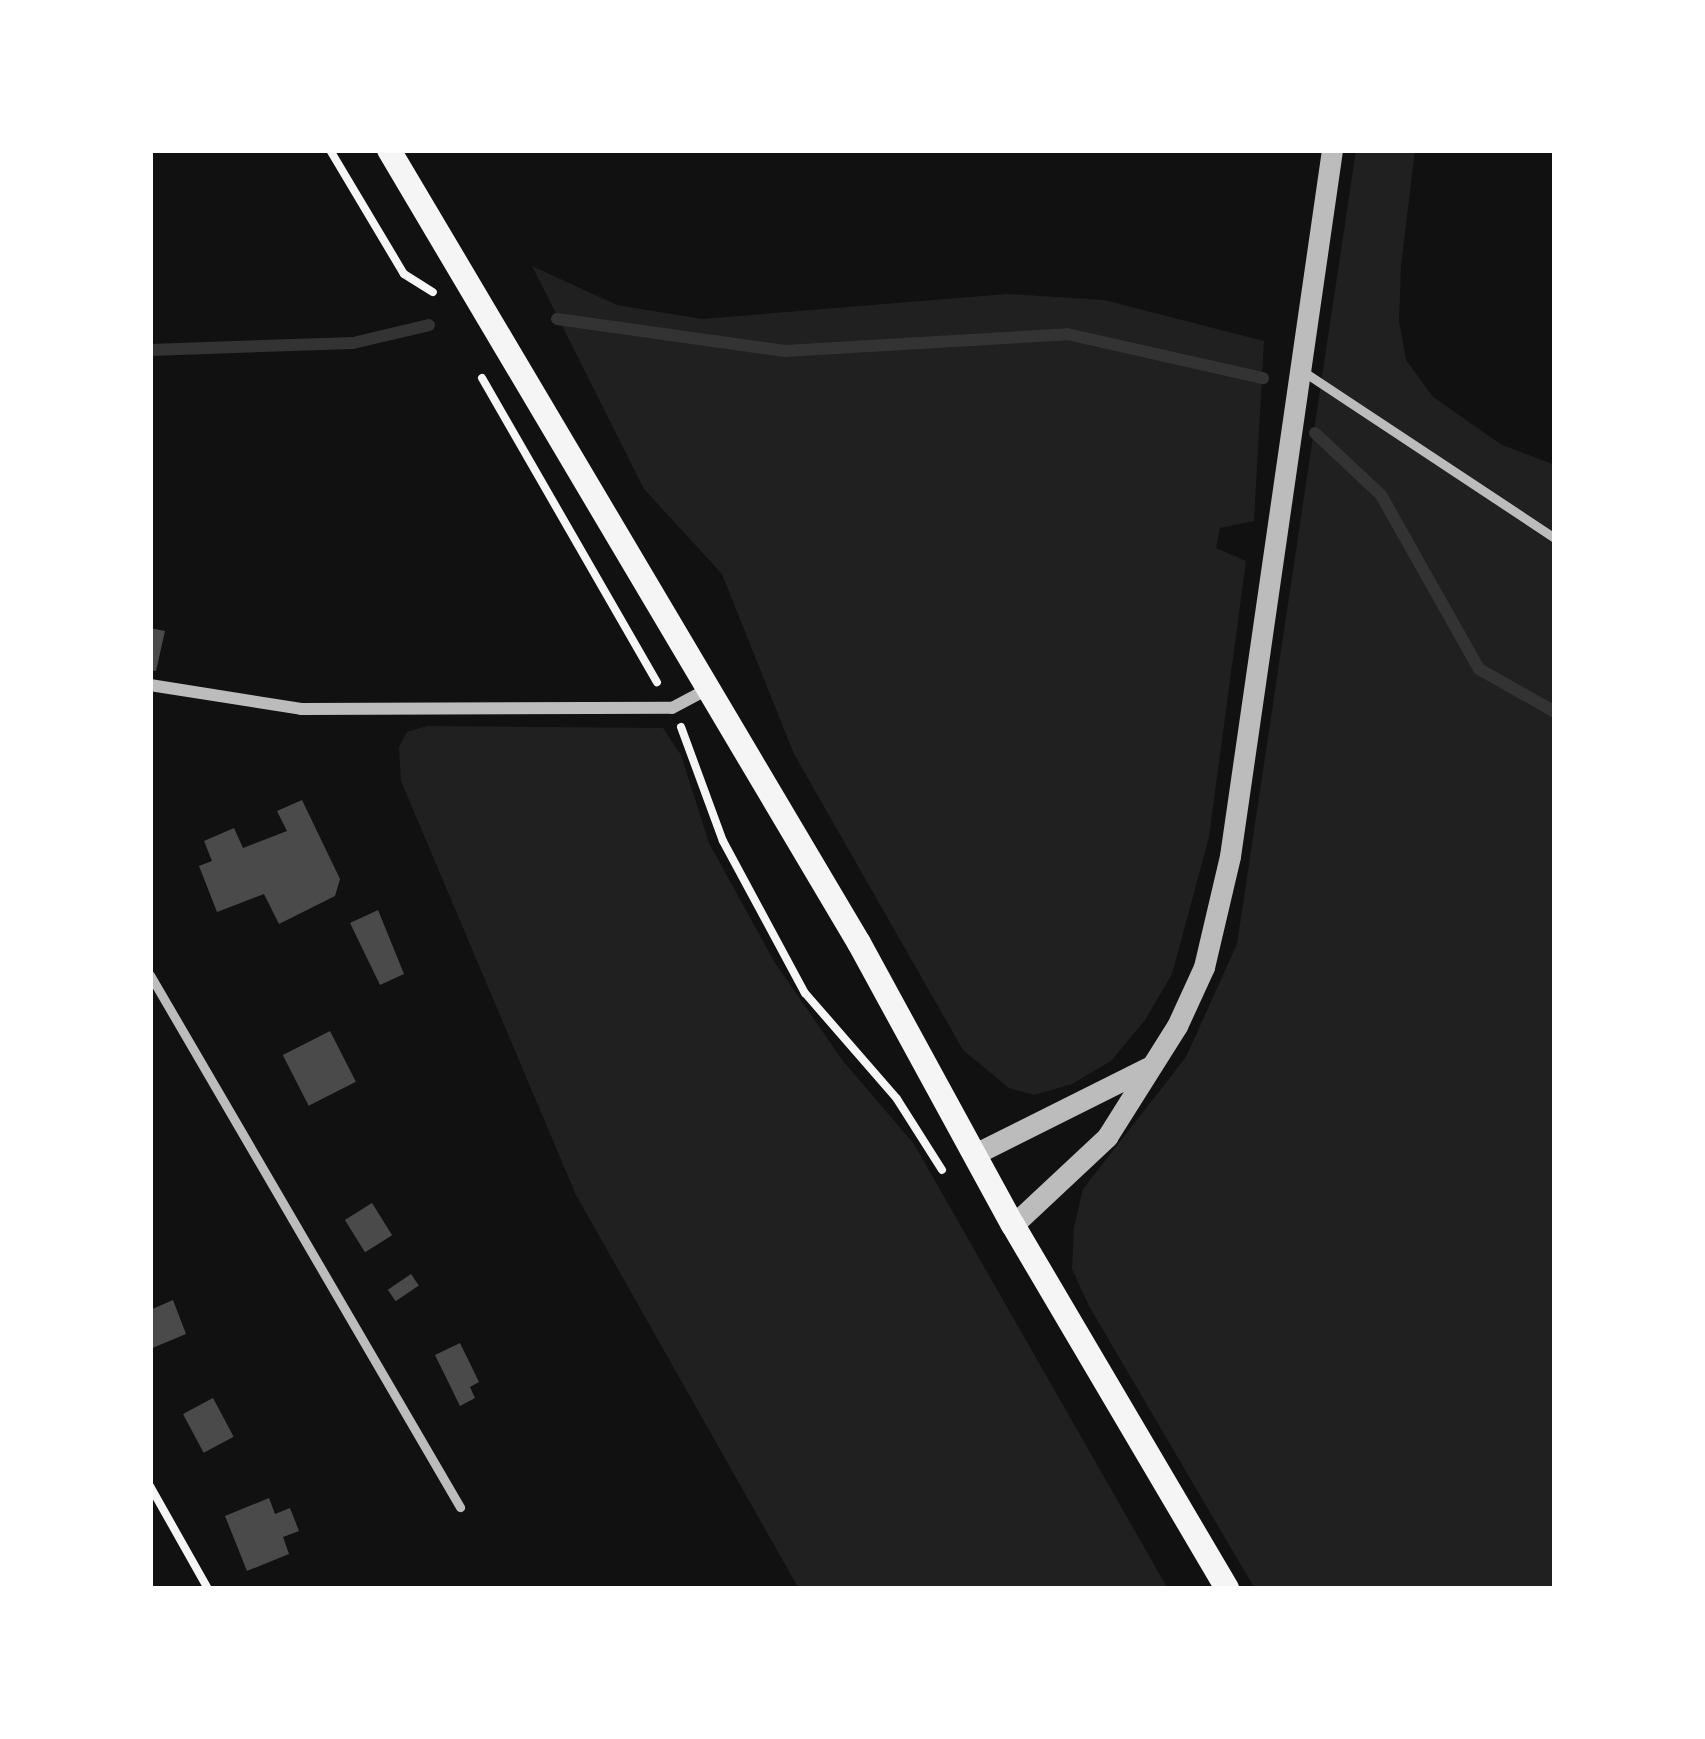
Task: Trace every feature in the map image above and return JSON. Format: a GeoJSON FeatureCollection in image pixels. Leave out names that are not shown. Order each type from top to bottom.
{"type":"FeatureCollection","features":[{"type":"Feature","properties":{"kind":"main road"},"geometry":{"type":"LineString","coordinates":[[389,150],[860,943],[1013,1225],[1227,1589]]}},
{"type":"Feature","properties":{"kind":"street"},"geometry":{"type":"LineString","coordinates":[[1013,1225],[1089,1160],[1177,1026],[1204,967],[1230,856],[1332,150]]}},
{"type":"Feature","properties":{"kind":"street"},"geometry":{"type":"LineString","coordinates":[[150,685],[301,709],[672,708],[707,689]]}},
{"type":"Feature","properties":{"kind":"street"},"geometry":{"type":"LineString","coordinates":[[975,1154],[1148,1068]]}},
{"type":"Feature","properties":{"kind":"lane"},"geometry":{"type":"LineString","coordinates":[[1300,369],[1555,538]]}},
{"type":"Feature","properties":{"kind":"lane"},"geometry":{"type":"LineString","coordinates":[[150,975],[460,1507]]}},
{"type":"Feature","properties":{"kind":"path"},"geometry":{"type":"LineString","coordinates":[[330,150],[404,274],[431,290],[442,310]]}},
{"type":"Feature","properties":{"kind":"path"},"geometry":{"type":"LineString","coordinates":[[477,369],[672,708],[723,841],[805,993],[897,1099],[943,1172]]}},
{"type":"Feature","properties":{"kind":"path"},"geometry":{"type":"LineString","coordinates":[[150,1486],[208,1589]]}},
{"type":"Feature","properties":{"kind":"shaded area"},"geometry":{"type":"Polygon","coordinates":[[[1356,150],[1415,150],[1401,266],[1399,320],[1406,360],[1433,397],[1502,445],[1555,465],[1555,1589],[1255,1589],[1089,1306],[1072,1269],[1074,1227],[1083,1189],[1186,1057],[1237,944],[1356,150]]]}},
{"type":"Feature","properties":{"kind":"shaded area"},"geometry":{"type":"Polygon","coordinates":[[[532,266],[617,305],[702,319],[1007,294],[1104,300],[1264,341],[1254,521],[1220,528],[1216,548],[1246,561],[1209,837],[1172,974],[1145,1020],[1111,1061],[1072,1084],[1034,1095],[1009,1088],[963,1050],[794,754],[722,574],[644,489],[532,266]]]}},
{"type":"Feature","properties":{"kind":"shaded area"},"geometry":{"type":"Polygon","coordinates":[[[427,726],[663,728],[681,755],[709,843],[775,963],[843,1061],[914,1144],[1168,1589],[799,1589],[576,1195],[401,781],[399,747],[407,732],[427,726]]]}},
{"type":"Feature","properties":{"kind":"building"},"geometry":{"type":"Polygon","coordinates":[[[150,628],[165,631],[156,671],[150,670],[150,628]]]}},
{"type":"Feature","properties":{"kind":"building"},"geometry":{"type":"Polygon","coordinates":[[[302,800],[340,879],[335,896],[279,924],[264,894],[217,912],[199,866],[212,861],[204,841],[234,828],[243,848],[287,831],[277,811],[302,800]]]}},
{"type":"Feature","properties":{"kind":"building"},"geometry":{"type":"Polygon","coordinates":[[[378,910],[404,974],[380,985],[350,923],[378,910]]]}},
{"type":"Feature","properties":{"kind":"building"},"geometry":{"type":"Polygon","coordinates":[[[330,1031],[356,1082],[309,1106],[283,1055],[330,1031]]]}},
{"type":"Feature","properties":{"kind":"building"},"geometry":{"type":"Polygon","coordinates":[[[372,1203],[392,1235],[365,1252],[345,1220],[372,1203]]]}},
{"type":"Feature","properties":{"kind":"building"},"geometry":{"type":"Polygon","coordinates":[[[411,1274],[419,1286],[396,1301],[388,1290],[411,1274]]]}},
{"type":"Feature","properties":{"kind":"building"},"geometry":{"type":"Polygon","coordinates":[[[173,1300],[186,1334],[150,1349],[150,1310],[173,1300]]]}},
{"type":"Feature","properties":{"kind":"building"},"geometry":{"type":"Polygon","coordinates":[[[460,1343],[479,1382],[470,1387],[475,1398],[460,1406],[435,1355],[460,1343]]]}},
{"type":"Feature","properties":{"kind":"building"},"geometry":{"type":"Polygon","coordinates":[[[213,1398],[234,1437],[204,1453],[183,1414],[213,1398]]]}},
{"type":"Feature","properties":{"kind":"building"},"geometry":{"type":"Polygon","coordinates":[[[269,1498],[275,1514],[290,1508],[299,1531],[283,1537],[289,1554],[247,1571],[225,1516],[269,1498]]]}},
{"type":"Feature","properties":{"kind":"waterway"},"geometry":{"type":"LineString","coordinates":[[557,319],[785,351],[1067,334],[1263,378]]}},
{"type":"Feature","properties":{"kind":"waterway"},"geometry":{"type":"LineString","coordinates":[[150,350],[353,343],[429,325]]}},
{"type":"Feature","properties":{"kind":"waterway"},"geometry":{"type":"LineString","coordinates":[[1315,433],[1381,495],[1479,669],[1555,712]]}}]}
